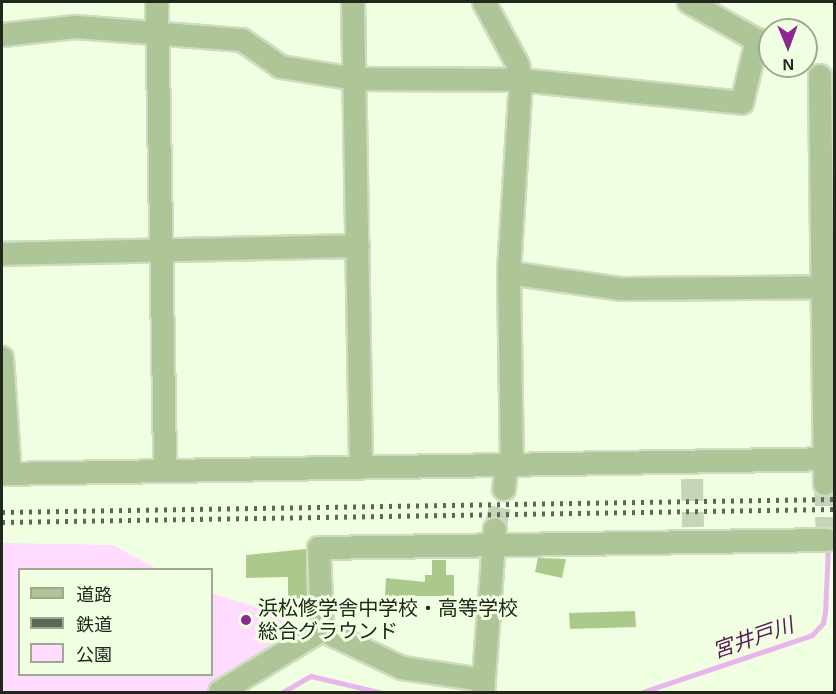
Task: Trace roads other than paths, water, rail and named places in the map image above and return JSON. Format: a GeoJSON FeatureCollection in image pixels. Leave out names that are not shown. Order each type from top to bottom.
{"type":"FeatureCollection","features":[{"type":"Feature","properties":{"kind":"street"},"geometry":{"type":"LineString","coordinates":[[157,2],[165,471]]}},
{"type":"Feature","properties":{"kind":"street"},"geometry":{"type":"LineString","coordinates":[[353,2],[361,466]]}},
{"type":"Feature","properties":{"kind":"street"},"geometry":{"type":"LineString","coordinates":[[484,2],[518,65],[521,80],[509,273],[509,463],[504,489]]}},
{"type":"Feature","properties":{"kind":"street"},"geometry":{"type":"LineString","coordinates":[[688,2],[758,41]]}},
{"type":"Feature","properties":{"kind":"street"},"geometry":{"type":"LineString","coordinates":[[2,35],[75,27],[242,40],[281,67],[355,79],[521,80],[742,103],[758,58]]}},
{"type":"Feature","properties":{"kind":"street"},"geometry":{"type":"LineString","coordinates":[[819,73],[828,287],[830,459],[825,484]]}},
{"type":"Feature","properties":{"kind":"street"},"geometry":{"type":"LineString","coordinates":[[2,254],[358,246]]}},
{"type":"Feature","properties":{"kind":"street"},"geometry":{"type":"LineString","coordinates":[[509,273],[622,289],[828,287]]}},
{"type":"Feature","properties":{"kind":"street"},"geometry":{"type":"LineString","coordinates":[[2,358],[6,474],[509,463],[692,470],[830,459]]}},
{"type":"Feature","properties":{"kind":"street"},"geometry":{"type":"LineString","coordinates":[[322,630],[319,548],[493,538],[693,535],[828,540]]}},
{"type":"Feature","properties":{"kind":"street"},"geometry":{"type":"LineString","coordinates":[[322,630],[402,668],[483,686],[493,538]]}},
{"type":"Feature","properties":{"kind":"street"},"geometry":{"type":"LineString","coordinates":[[220,693],[322,630]]}},
{"type":"Feature","properties":{"kind":"waterway","name":"宮井戸川"},"geometry":{"type":"LineString","coordinates":[[643,692],[812,635],[823,623],[825,613],[828,548]]}},
{"type":"Feature","properties":{"kind":"waterway","name":"宮井戸川"},"geometry":{"type":"LineString","coordinates":[[283,692],[311,676],[379,692]]}},
{"type":"Feature","properties":{"kind":"tunnel"},"geometry":{"type":"LineString","coordinates":[[692,479],[693,527]]}},
{"type":"Feature","properties":{"kind":"tunnel"},"geometry":{"type":"LineString","coordinates":[[825,484],[827,540]]}},
{"type":"Feature","properties":{"kind":"tunnel"},"geometry":{"type":"LineString","coordinates":[[495,529],[504,489]]}},
{"type":"Feature","properties":{"kind":"railway"},"geometry":{"type":"LineString","coordinates":[[2,512],[834,499]]}},
{"type":"Feature","properties":{"kind":"railway"},"geometry":{"type":"LineString","coordinates":[[2,522],[834,509]]}},
{"type":"Feature","properties":{"kind":"place","name":"浜松修学舎中学校・高等学校 総合グラウンド"},"geometry":{"type":"Point","coordinates":[246,620]}}]}
